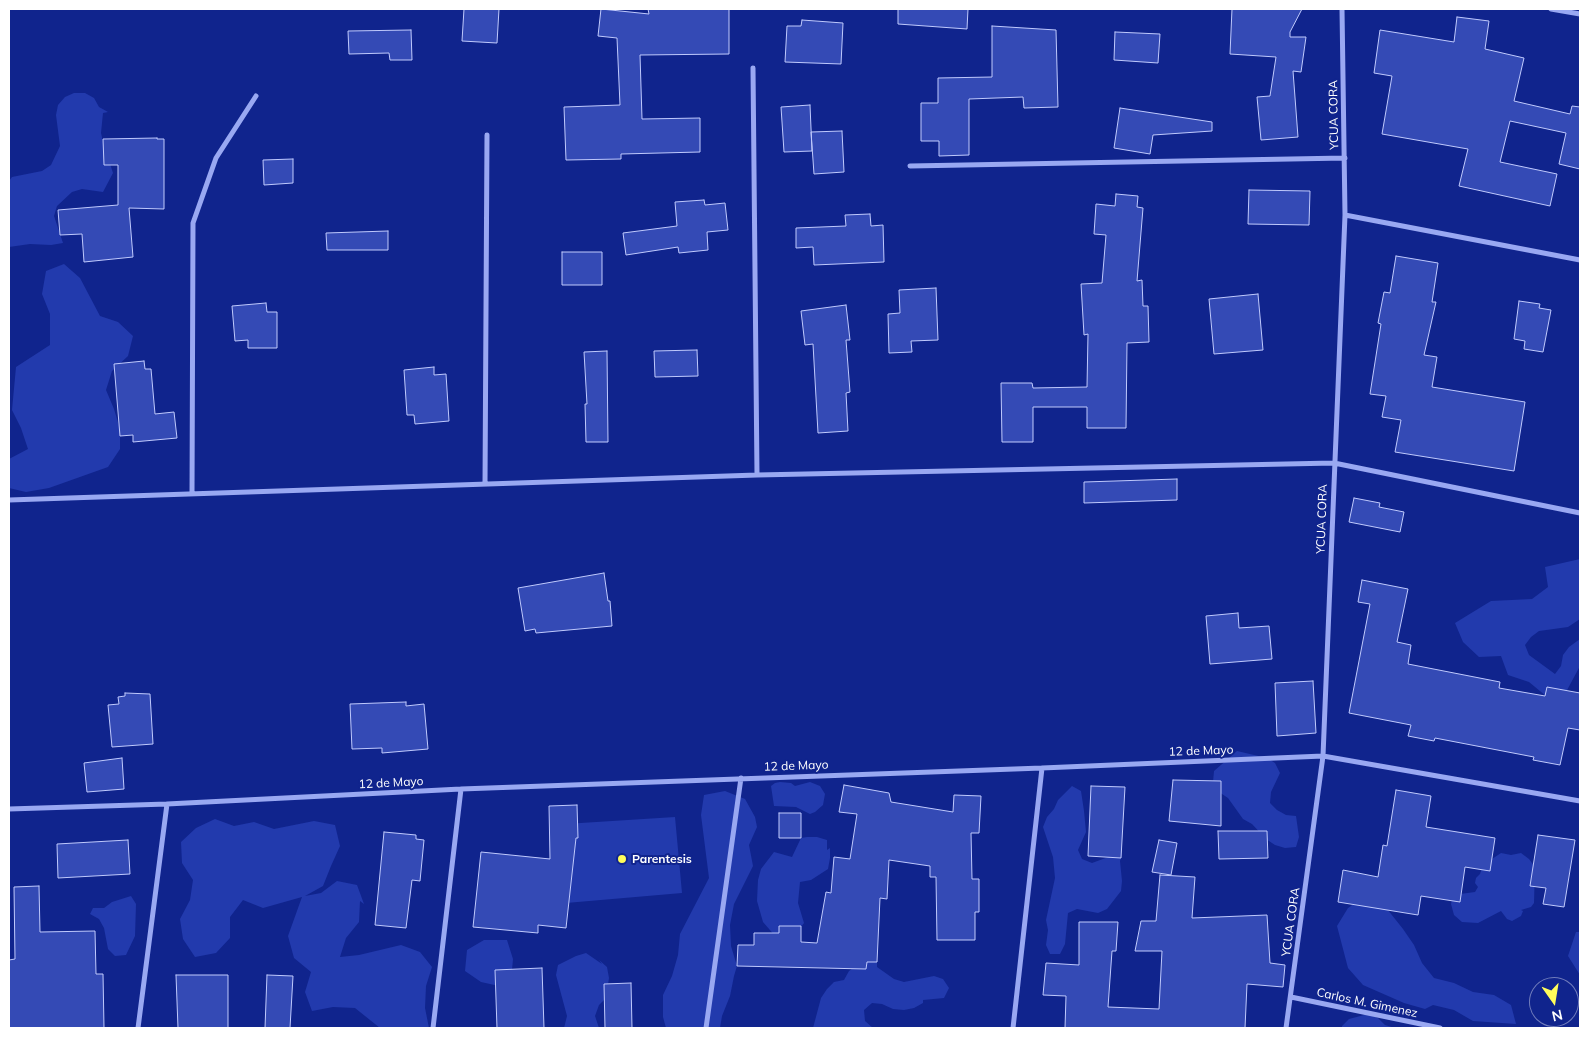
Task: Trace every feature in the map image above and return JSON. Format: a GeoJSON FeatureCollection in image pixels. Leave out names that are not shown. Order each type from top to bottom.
{"type":"FeatureCollection","features":[{"type":"Feature","properties":{"kind":"street","name":"YCUA CORA"},"geometry":{"type":"LineString","coordinates":[[1286,1028],[1323,756],[1345,215],[1342,9]]}},
{"type":"Feature","properties":{"kind":"street"},"geometry":{"type":"LineString","coordinates":[[1551,9],[1580,14]]}},
{"type":"Feature","properties":{"kind":"street"},"geometry":{"type":"LineString","coordinates":[[753,68],[757,475]]}},
{"type":"Feature","properties":{"kind":"street"},"geometry":{"type":"LineString","coordinates":[[192,494],[193,223],[216,158],[256,96]]}},
{"type":"Feature","properties":{"kind":"street"},"geometry":{"type":"LineString","coordinates":[[485,484],[487,134]]}},
{"type":"Feature","properties":{"kind":"street"},"geometry":{"type":"LineString","coordinates":[[910,166],[1345,158]]}},
{"type":"Feature","properties":{"kind":"street"},"geometry":{"type":"LineString","coordinates":[[1345,215],[1580,260]]}},
{"type":"Feature","properties":{"kind":"street"},"geometry":{"type":"LineString","coordinates":[[9,500],[757,475],[1334,463],[1580,513]]}},
{"type":"Feature","properties":{"kind":"street","name":"12 de Mayo"},"geometry":{"type":"LineString","coordinates":[[9,809],[167,804],[461,789],[1323,756],[1580,801]]}},
{"type":"Feature","properties":{"kind":"street"},"geometry":{"type":"LineString","coordinates":[[1012,1028],[1042,768]]}},
{"type":"Feature","properties":{"kind":"street"},"geometry":{"type":"LineString","coordinates":[[706,1028],[741,778]]}},
{"type":"Feature","properties":{"kind":"street"},"geometry":{"type":"LineString","coordinates":[[433,1028],[461,789]]}},
{"type":"Feature","properties":{"kind":"street"},"geometry":{"type":"LineString","coordinates":[[138,1028],[167,804]]}},
{"type":"Feature","properties":{"kind":"street","name":"Carlos M. Gimenez"},"geometry":{"type":"LineString","coordinates":[[1291,997],[1440,1028]]}},
{"type":"Feature","properties":{"kind":"shaded area"},"geometry":{"type":"Polygon","coordinates":[[[74,93],[85,93],[94,98],[99,107],[108,112],[103,113],[101,133],[113,173],[103,192],[82,189],[72,192],[57,206],[54,216],[63,243],[9,247],[9,181],[12,177],[42,171],[51,165],[60,146],[56,115],[58,105],[65,97],[74,93]]]}},
{"type":"Feature","properties":{"kind":"shaded area"},"geometry":{"type":"Polygon","coordinates":[[[64,264],[80,278],[100,316],[118,322],[133,336],[128,356],[112,371],[106,390],[120,429],[120,449],[108,467],[49,488],[26,492],[9,488],[9,459],[28,449],[12,410],[16,367],[50,345],[50,314],[42,294],[46,271],[64,264]]]}},
{"type":"Feature","properties":{"kind":"shaded area"},"geometry":{"type":"Polygon","coordinates":[[[1580,559],[1580,619],[1568,627],[1539,631],[1525,645],[1529,655],[1555,674],[1561,666],[1563,655],[1569,647],[1580,639],[1580,666],[1566,692],[1546,696],[1529,682],[1508,675],[1501,656],[1479,657],[1463,642],[1455,623],[1491,601],[1532,599],[1548,587],[1545,567],[1580,559]]]}},
{"type":"Feature","properties":{"kind":"shaded area"},"geometry":{"type":"Polygon","coordinates":[[[1237,751],[1267,758],[1275,763],[1280,773],[1271,792],[1270,803],[1286,815],[1296,816],[1299,837],[1296,847],[1285,848],[1275,845],[1266,839],[1252,824],[1243,819],[1228,798],[1219,792],[1213,782],[1214,771],[1237,751]]]}},
{"type":"Feature","properties":{"kind":"shaded area"},"geometry":{"type":"Polygon","coordinates":[[[780,782],[791,783],[795,786],[810,782],[820,786],[825,794],[823,805],[810,814],[796,807],[774,806],[771,786],[780,782]]]}},
{"type":"Feature","properties":{"kind":"shaded area"},"geometry":{"type":"Polygon","coordinates":[[[1072,786],[1081,791],[1084,811],[1086,832],[1078,850],[1082,859],[1092,863],[1111,856],[1121,858],[1121,891],[1107,909],[1098,913],[1077,909],[1068,913],[1065,944],[1060,954],[1050,954],[1046,945],[1048,930],[1046,920],[1055,878],[1053,857],[1043,827],[1058,800],[1072,786]]]}},
{"type":"Feature","properties":{"kind":"shaded area"},"geometry":{"type":"Polygon","coordinates":[[[725,791],[745,799],[755,817],[757,827],[749,845],[753,866],[734,904],[730,925],[731,946],[737,966],[730,996],[722,1016],[720,1028],[666,1028],[663,1017],[663,995],[672,976],[678,955],[680,934],[709,878],[701,815],[704,795],[725,791]]]}},
{"type":"Feature","properties":{"kind":"shaded area","name":"Parentesis"},"geometry":{"type":"Polygon","coordinates":[[[675,817],[682,893],[566,903],[565,824],[675,817]]]}},
{"type":"Feature","properties":{"kind":"shaded area"},"geometry":{"type":"Polygon","coordinates":[[[215,819],[234,826],[254,822],[274,829],[314,821],[335,825],[340,846],[323,886],[305,896],[321,893],[337,881],[357,885],[364,904],[360,901],[359,922],[346,938],[340,957],[359,955],[401,945],[420,952],[432,967],[426,986],[425,1008],[429,1028],[380,1028],[355,1008],[333,1007],[312,1011],[305,992],[311,972],[294,958],[288,936],[302,897],[263,908],[243,900],[230,917],[230,938],[216,953],[195,957],[183,939],[180,919],[190,900],[193,880],[182,863],[181,842],[196,828],[215,819]]]}},
{"type":"Feature","properties":{"kind":"shaded area"},"geometry":{"type":"Polygon","coordinates":[[[801,838],[827,840],[827,850],[830,848],[828,869],[811,880],[800,882],[798,903],[804,923],[797,932],[776,937],[763,922],[757,901],[758,880],[761,869],[774,852],[792,857],[801,838]]]}},
{"type":"Feature","properties":{"kind":"shaded area"},"geometry":{"type":"Polygon","coordinates":[[[1501,853],[1511,855],[1521,853],[1535,867],[1534,903],[1531,907],[1521,910],[1523,911],[1521,916],[1512,921],[1507,919],[1501,911],[1478,923],[1462,922],[1454,915],[1451,904],[1452,899],[1460,894],[1475,892],[1478,887],[1475,883],[1476,878],[1480,874],[1483,865],[1501,853]]]}},
{"type":"Feature","properties":{"kind":"shaded area"},"geometry":{"type":"Polygon","coordinates":[[[1376,895],[1403,929],[1414,945],[1422,963],[1434,978],[1454,983],[1473,992],[1494,995],[1511,1005],[1516,1024],[1473,1021],[1454,1010],[1433,1005],[1425,1009],[1404,1003],[1363,985],[1348,968],[1337,926],[1348,908],[1358,901],[1376,895]]]}},
{"type":"Feature","properties":{"kind":"shaded area"},"geometry":{"type":"Polygon","coordinates":[[[131,896],[136,904],[135,936],[126,955],[115,956],[108,949],[104,928],[99,919],[90,914],[93,908],[104,908],[112,902],[131,896]]]}},
{"type":"Feature","properties":{"kind":"shaded area"},"geometry":{"type":"Polygon","coordinates":[[[1576,932],[1580,932],[1580,975],[1568,956],[1576,932]]]}},
{"type":"Feature","properties":{"kind":"shaded area"},"geometry":{"type":"Polygon","coordinates":[[[484,940],[507,940],[513,959],[512,970],[499,986],[481,982],[465,971],[467,950],[484,940]]]}},
{"type":"Feature","properties":{"kind":"shaded area"},"geometry":{"type":"Polygon","coordinates":[[[586,953],[607,967],[609,978],[606,998],[599,1005],[595,1016],[599,1028],[564,1028],[567,1016],[556,975],[558,965],[586,953]]]}},
{"type":"Feature","properties":{"kind":"shaded area"},"geometry":{"type":"Polygon","coordinates":[[[867,961],[877,962],[877,967],[894,979],[904,982],[934,976],[943,979],[949,988],[944,998],[923,1000],[923,1003],[914,1008],[904,1010],[872,1003],[864,1010],[865,1021],[873,1028],[813,1028],[821,998],[827,989],[834,982],[844,980],[849,971],[857,965],[867,961]]]}},
{"type":"Feature","properties":{"kind":"shaded area"},"geometry":{"type":"Polygon","coordinates":[[[1368,1014],[1378,1018],[1385,1025],[1395,1028],[1342,1028],[1349,1019],[1368,1014]]]}},
{"type":"Feature","properties":{"kind":"building"},"geometry":{"type":"Polygon","coordinates":[[[464,9],[499,9],[497,43],[462,41],[464,9]]]}},
{"type":"Feature","properties":{"kind":"building"},"geometry":{"type":"Polygon","coordinates":[[[601,9],[649,14],[648,9],[729,9],[729,54],[640,55],[642,119],[700,118],[700,152],[621,154],[621,159],[566,160],[564,107],[620,105],[617,38],[598,36],[601,9]]]}},
{"type":"Feature","properties":{"kind":"building"},"geometry":{"type":"Polygon","coordinates":[[[898,9],[968,9],[967,29],[898,24],[898,9]]]}},
{"type":"Feature","properties":{"kind":"building"},"geometry":{"type":"Polygon","coordinates":[[[1232,9],[1302,9],[1290,32],[1290,37],[1306,37],[1301,72],[1293,71],[1298,137],[1261,140],[1257,97],[1270,96],[1276,57],[1230,54],[1232,9]]]}},
{"type":"Feature","properties":{"kind":"building"},"geometry":{"type":"Polygon","coordinates":[[[1457,17],[1489,21],[1485,49],[1524,58],[1514,101],[1570,114],[1572,106],[1580,107],[1580,169],[1559,164],[1566,133],[1510,121],[1500,162],[1557,174],[1550,206],[1459,186],[1468,149],[1382,134],[1392,76],[1374,73],[1380,30],[1454,42],[1457,17]]]}},
{"type":"Feature","properties":{"kind":"building"},"geometry":{"type":"Polygon","coordinates":[[[802,20],[843,23],[841,64],[785,62],[787,26],[801,26],[802,20]]]}},
{"type":"Feature","properties":{"kind":"building"},"geometry":{"type":"Polygon","coordinates":[[[992,26],[1056,30],[1058,107],[1024,108],[1023,97],[969,99],[969,155],[939,156],[939,141],[921,141],[921,103],[938,103],[938,78],[992,77],[992,26]]]}},
{"type":"Feature","properties":{"kind":"building"},"geometry":{"type":"Polygon","coordinates":[[[411,30],[412,60],[390,60],[389,53],[349,54],[348,31],[411,30]]]}},
{"type":"Feature","properties":{"kind":"building"},"geometry":{"type":"Polygon","coordinates":[[[1115,32],[1160,34],[1158,63],[1114,60],[1115,32]]]}},
{"type":"Feature","properties":{"kind":"building"},"geometry":{"type":"Polygon","coordinates":[[[810,105],[812,151],[784,152],[781,107],[810,105]]]}},
{"type":"Feature","properties":{"kind":"building"},"geometry":{"type":"Polygon","coordinates":[[[1120,108],[1212,122],[1212,131],[1153,135],[1150,154],[1114,148],[1120,108]]]}},
{"type":"Feature","properties":{"kind":"building"},"geometry":{"type":"Polygon","coordinates":[[[842,131],[844,172],[814,174],[811,132],[842,131]]]}},
{"type":"Feature","properties":{"kind":"building"},"geometry":{"type":"Polygon","coordinates":[[[103,139],[164,139],[164,209],[129,208],[133,257],[84,262],[82,234],[60,235],[58,210],[118,205],[118,165],[104,165],[103,139]]]}},
{"type":"Feature","properties":{"kind":"building"},"geometry":{"type":"Polygon","coordinates":[[[293,159],[293,183],[264,185],[263,160],[293,159]]]}},
{"type":"Feature","properties":{"kind":"building"},"geometry":{"type":"Polygon","coordinates":[[[1249,190],[1310,191],[1309,225],[1248,224],[1249,190]]]}},
{"type":"Feature","properties":{"kind":"building"},"geometry":{"type":"Polygon","coordinates":[[[1116,194],[1138,196],[1137,207],[1143,208],[1137,281],[1142,280],[1143,306],[1148,306],[1149,342],[1127,343],[1126,428],[1087,428],[1087,407],[1033,407],[1033,442],[1002,442],[1001,383],[1032,383],[1033,388],[1087,387],[1088,334],[1084,335],[1081,284],[1102,283],[1106,235],[1094,234],[1096,204],[1115,206],[1116,194]]]}},
{"type":"Feature","properties":{"kind":"building"},"geometry":{"type":"Polygon","coordinates":[[[704,200],[705,205],[725,203],[728,230],[707,232],[708,250],[679,253],[678,247],[626,255],[623,233],[677,226],[675,202],[704,200]]]}},
{"type":"Feature","properties":{"kind":"building"},"geometry":{"type":"Polygon","coordinates":[[[870,214],[871,226],[883,225],[884,262],[814,265],[813,247],[796,248],[796,228],[846,226],[845,215],[870,214]]]}},
{"type":"Feature","properties":{"kind":"building"},"geometry":{"type":"Polygon","coordinates":[[[388,231],[388,250],[327,250],[326,233],[388,231]]]}},
{"type":"Feature","properties":{"kind":"building"},"geometry":{"type":"Polygon","coordinates":[[[562,252],[602,252],[602,285],[562,285],[562,252]]]}},
{"type":"Feature","properties":{"kind":"building"},"geometry":{"type":"Polygon","coordinates":[[[1396,256],[1438,263],[1432,302],[1436,302],[1424,355],[1437,357],[1432,387],[1525,402],[1514,471],[1395,452],[1401,420],[1382,417],[1386,396],[1370,394],[1381,324],[1378,323],[1384,292],[1390,293],[1396,256]]]}},
{"type":"Feature","properties":{"kind":"building"},"geometry":{"type":"Polygon","coordinates":[[[936,288],[938,340],[911,341],[912,352],[889,353],[888,314],[900,313],[899,290],[936,288]]]}},
{"type":"Feature","properties":{"kind":"building"},"geometry":{"type":"Polygon","coordinates":[[[1258,294],[1263,350],[1214,354],[1209,299],[1258,294]]]}},
{"type":"Feature","properties":{"kind":"building"},"geometry":{"type":"Polygon","coordinates":[[[1519,301],[1540,304],[1539,308],[1551,310],[1543,352],[1524,349],[1525,341],[1514,339],[1519,301]]]}},
{"type":"Feature","properties":{"kind":"building"},"geometry":{"type":"Polygon","coordinates":[[[266,303],[267,312],[277,312],[277,348],[248,348],[248,340],[235,341],[232,306],[266,303]]]}},
{"type":"Feature","properties":{"kind":"building"},"geometry":{"type":"Polygon","coordinates":[[[846,305],[850,340],[846,340],[850,392],[846,393],[848,431],[818,433],[813,344],[805,345],[801,311],[846,305]]]}},
{"type":"Feature","properties":{"kind":"building"},"geometry":{"type":"Polygon","coordinates":[[[697,350],[698,376],[655,377],[654,351],[697,350]]]}},
{"type":"Feature","properties":{"kind":"building"},"geometry":{"type":"Polygon","coordinates":[[[607,351],[608,442],[586,442],[585,404],[587,404],[584,352],[607,351]]]}},
{"type":"Feature","properties":{"kind":"building"},"geometry":{"type":"Polygon","coordinates":[[[144,361],[145,369],[151,369],[155,414],[174,412],[177,438],[133,442],[133,435],[120,436],[114,364],[144,361]]]}},
{"type":"Feature","properties":{"kind":"building"},"geometry":{"type":"Polygon","coordinates":[[[434,367],[434,375],[446,374],[449,421],[415,424],[414,415],[407,415],[404,370],[434,367]]]}},
{"type":"Feature","properties":{"kind":"building"},"geometry":{"type":"Polygon","coordinates":[[[1177,479],[1177,500],[1084,503],[1084,482],[1177,479]]]}},
{"type":"Feature","properties":{"kind":"building"},"geometry":{"type":"Polygon","coordinates":[[[1354,498],[1380,503],[1379,507],[1404,512],[1400,532],[1349,522],[1354,498]]]}},
{"type":"Feature","properties":{"kind":"building"},"geometry":{"type":"Polygon","coordinates":[[[604,573],[608,601],[610,601],[612,626],[536,633],[535,629],[525,631],[518,588],[604,573]]]}},
{"type":"Feature","properties":{"kind":"building"},"geometry":{"type":"Polygon","coordinates":[[[1362,580],[1408,589],[1397,642],[1411,645],[1408,664],[1500,682],[1499,688],[1545,696],[1547,687],[1580,693],[1580,730],[1568,728],[1560,765],[1533,760],[1534,757],[1435,738],[1434,741],[1408,736],[1411,725],[1349,713],[1370,604],[1358,602],[1362,580]]]}},
{"type":"Feature","properties":{"kind":"building"},"geometry":{"type":"Polygon","coordinates":[[[1238,613],[1239,628],[1269,626],[1272,659],[1210,664],[1206,616],[1238,613]]]}},
{"type":"Feature","properties":{"kind":"building"},"geometry":{"type":"Polygon","coordinates":[[[1313,681],[1316,733],[1277,736],[1275,683],[1313,681]]]}},
{"type":"Feature","properties":{"kind":"building"},"geometry":{"type":"Polygon","coordinates":[[[125,693],[150,694],[153,744],[112,747],[108,705],[119,704],[118,697],[125,696],[125,693]]]}},
{"type":"Feature","properties":{"kind":"building"},"geometry":{"type":"Polygon","coordinates":[[[406,702],[406,706],[424,704],[428,749],[382,753],[382,748],[352,749],[350,704],[406,702]]]}},
{"type":"Feature","properties":{"kind":"building"},"geometry":{"type":"Polygon","coordinates":[[[122,758],[124,789],[87,792],[84,763],[122,758]]]}},
{"type":"Feature","properties":{"kind":"building"},"geometry":{"type":"Polygon","coordinates":[[[1173,780],[1221,781],[1221,826],[1169,821],[1173,780]]]}},
{"type":"Feature","properties":{"kind":"building"},"geometry":{"type":"Polygon","coordinates":[[[844,785],[889,793],[891,802],[953,812],[954,795],[981,796],[979,833],[971,833],[972,879],[979,879],[979,912],[975,912],[975,940],[937,940],[936,877],[930,877],[930,866],[889,860],[887,899],[880,898],[877,962],[867,962],[866,969],[737,966],[738,945],[754,945],[754,933],[779,933],[779,926],[801,926],[801,942],[817,943],[826,892],[831,893],[834,857],[850,859],[857,814],[839,812],[844,785]]]}},
{"type":"Feature","properties":{"kind":"building"},"geometry":{"type":"Polygon","coordinates":[[[1091,786],[1125,787],[1121,858],[1088,856],[1091,786]]]}},
{"type":"Feature","properties":{"kind":"building"},"geometry":{"type":"Polygon","coordinates":[[[1396,790],[1431,796],[1426,827],[1495,838],[1490,871],[1465,867],[1460,902],[1421,896],[1418,915],[1338,902],[1343,870],[1378,877],[1383,845],[1387,846],[1396,790]]]}},
{"type":"Feature","properties":{"kind":"building"},"geometry":{"type":"Polygon","coordinates":[[[577,805],[578,838],[576,838],[566,928],[538,925],[538,933],[473,927],[481,852],[550,859],[549,806],[577,805]]]}},
{"type":"Feature","properties":{"kind":"building"},"geometry":{"type":"Polygon","coordinates":[[[779,813],[801,813],[801,838],[779,838],[779,813]]]}},
{"type":"Feature","properties":{"kind":"building"},"geometry":{"type":"Polygon","coordinates":[[[1218,831],[1267,831],[1268,858],[1219,859],[1218,831]]]}},
{"type":"Feature","properties":{"kind":"building"},"geometry":{"type":"Polygon","coordinates":[[[384,832],[416,835],[416,839],[424,840],[420,881],[412,880],[406,928],[375,925],[384,832]]]}},
{"type":"Feature","properties":{"kind":"building"},"geometry":{"type":"Polygon","coordinates":[[[1538,835],[1575,840],[1564,907],[1543,904],[1546,888],[1530,886],[1538,835]]]}},
{"type":"Feature","properties":{"kind":"building"},"geometry":{"type":"Polygon","coordinates":[[[128,840],[130,874],[58,878],[57,844],[128,840]]]}},
{"type":"Feature","properties":{"kind":"building"},"geometry":{"type":"Polygon","coordinates":[[[1159,840],[1177,843],[1171,875],[1152,872],[1159,840]]]}},
{"type":"Feature","properties":{"kind":"building"},"geometry":{"type":"Polygon","coordinates":[[[1160,875],[1195,877],[1192,918],[1267,915],[1270,963],[1285,965],[1283,987],[1247,984],[1245,1028],[1065,1028],[1066,996],[1043,995],[1046,963],[1079,965],[1079,922],[1118,922],[1116,951],[1112,951],[1108,1007],[1159,1009],[1162,951],[1135,951],[1141,921],[1156,921],[1160,875]]]}},
{"type":"Feature","properties":{"kind":"building"},"geometry":{"type":"Polygon","coordinates":[[[39,886],[40,932],[95,931],[96,974],[103,974],[104,1028],[9,1028],[9,960],[15,959],[14,887],[39,886]]]}},
{"type":"Feature","properties":{"kind":"building"},"geometry":{"type":"Polygon","coordinates":[[[542,968],[544,1028],[497,1028],[495,970],[542,968]]]}},
{"type":"Feature","properties":{"kind":"building"},"geometry":{"type":"Polygon","coordinates":[[[176,975],[228,975],[228,1028],[178,1028],[176,975]]]}},
{"type":"Feature","properties":{"kind":"building"},"geometry":{"type":"Polygon","coordinates":[[[267,975],[293,976],[290,1028],[265,1028],[267,975]]]}},
{"type":"Feature","properties":{"kind":"building"},"geometry":{"type":"Polygon","coordinates":[[[631,983],[632,1028],[605,1028],[604,984],[631,983]]]}},
{"type":"Feature","properties":{"kind":"place","name":"Parentesis"},"geometry":{"type":"Point","coordinates":[622,859]}}]}
